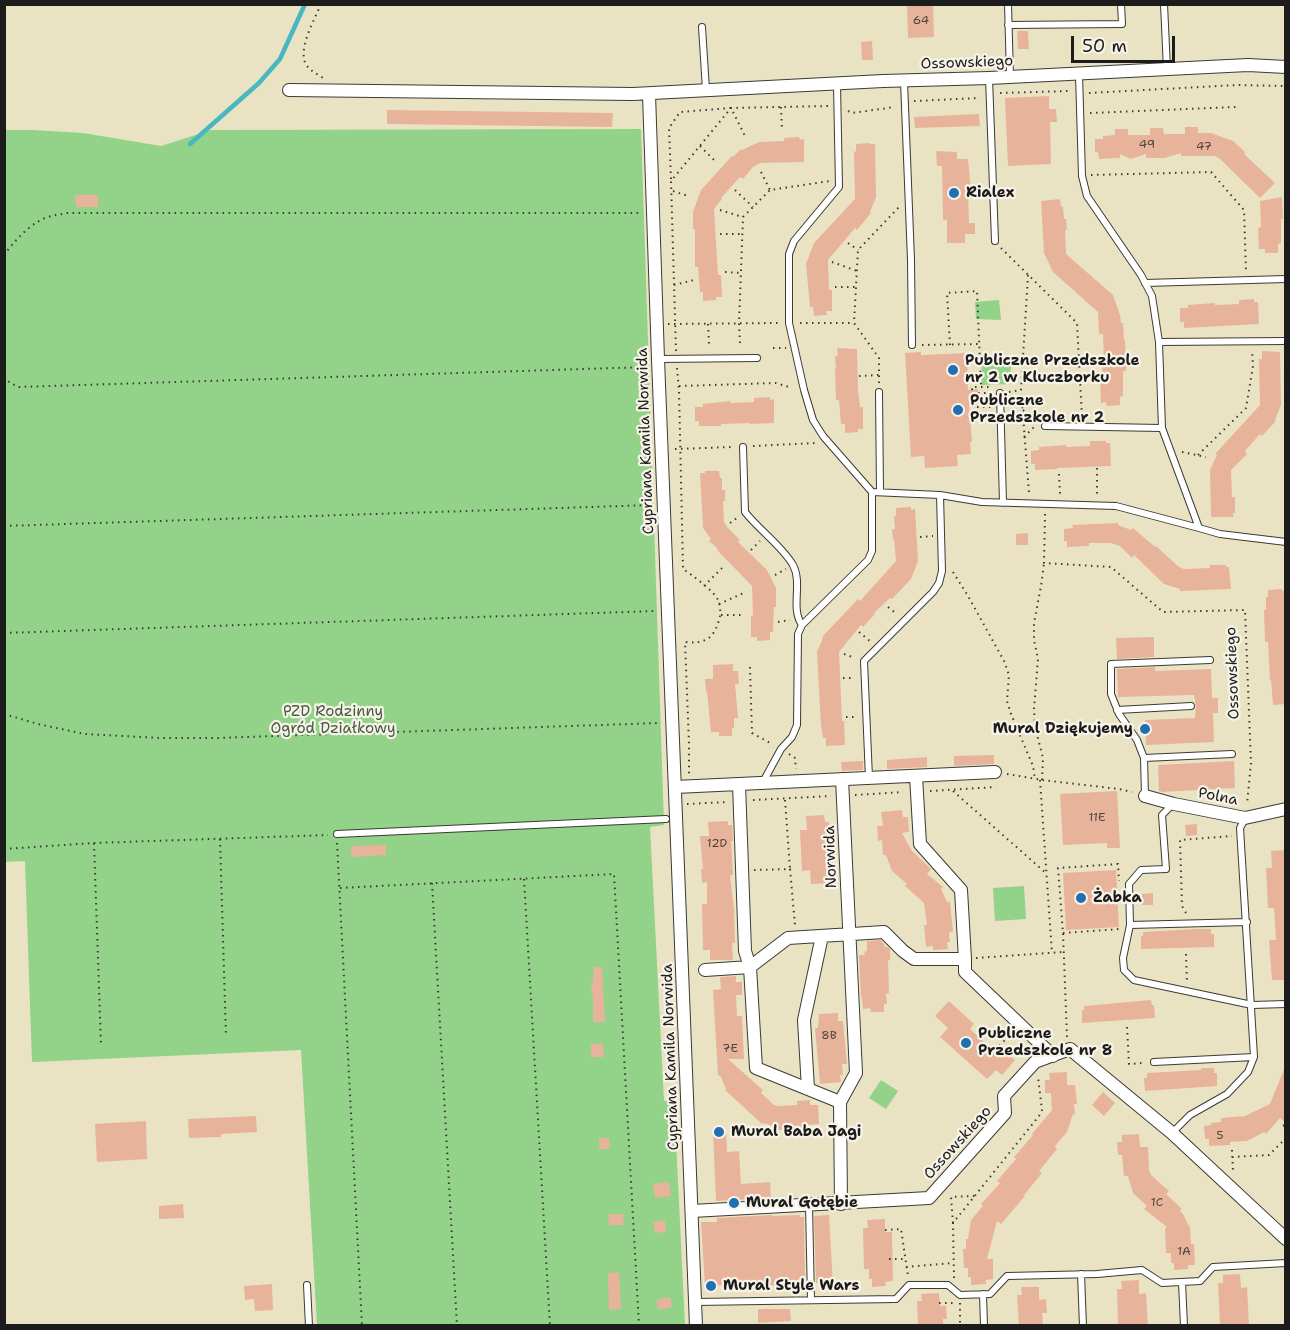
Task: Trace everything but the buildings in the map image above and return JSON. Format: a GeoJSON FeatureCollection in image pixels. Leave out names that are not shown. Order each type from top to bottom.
{"type":"FeatureCollection","features":[{"type":"Feature","properties":{"kind":"street","name":"Ossowskiego"},"geometry":{"type":"LineString","coordinates":[[289,90],[650,93],[1248,65],[1286,67]]}},
{"type":"Feature","properties":{"kind":"street","name":"Cypriana Kamila Norwida"},"geometry":{"type":"LineString","coordinates":[[650,93],[663,505],[696,1326]]}},
{"type":"Feature","properties":{"kind":"street"},"geometry":{"type":"LineString","coordinates":[[675,787],[996,772]]}},
{"type":"Feature","properties":{"kind":"street"},"geometry":{"type":"LineString","coordinates":[[916,776],[920,844],[961,890],[965,972],[1053,1056]]}},
{"type":"Feature","properties":{"kind":"street","name":"Norwida"},"geometry":{"type":"LineString","coordinates":[[840,1102],[856,1073],[842,779]]}},
{"type":"Feature","properties":{"kind":"street"},"geometry":{"type":"LineString","coordinates":[[739,784],[746,951],[750,967],[756,1068],[840,1102],[841,1204]]}},
{"type":"Feature","properties":{"kind":"street","name":"Polna"},"geometry":{"type":"LineString","coordinates":[[1145,796],[1245,818],[1286,808]]}},
{"type":"Feature","properties":{"kind":"street"},"geometry":{"type":"LineString","coordinates":[[705,970],[750,967],[788,938],[884,932],[914,959],[965,958]]}},
{"type":"Feature","properties":{"kind":"street"},"geometry":{"type":"LineString","coordinates":[[808,1089],[804,1020],[822,936]]}},
{"type":"Feature","properties":{"kind":"street","name":"Ossowskiego"},"geometry":{"type":"LineString","coordinates":[[692,1211],[929,1198],[1005,1113],[1004,1096],[1035,1062],[1070,1049]]}},
{"type":"Feature","properties":{"kind":"street"},"geometry":{"type":"LineString","coordinates":[[1070,1049],[1172,1133],[1286,1239]]}},
{"type":"Feature","properties":{"kind":"lane"},"geometry":{"type":"LineString","coordinates":[[1008,4],[1010,77]]}},
{"type":"Feature","properties":{"kind":"lane"},"geometry":{"type":"LineString","coordinates":[[1008,25],[1122,24],[1121,4]]}},
{"type":"Feature","properties":{"kind":"lane"},"geometry":{"type":"LineString","coordinates":[[1164,4],[1167,69]]}},
{"type":"Feature","properties":{"kind":"lane"},"geometry":{"type":"LineString","coordinates":[[702,27],[706,91]]}},
{"type":"Feature","properties":{"kind":"lane"},"geometry":{"type":"LineString","coordinates":[[1078,73],[1082,176],[1087,196],[1141,275],[1152,296],[1159,342],[1162,428],[1199,528]]}},
{"type":"Feature","properties":{"kind":"lane"},"geometry":{"type":"LineString","coordinates":[[989,78],[995,241]]}},
{"type":"Feature","properties":{"kind":"lane"},"geometry":{"type":"LineString","coordinates":[[904,80],[912,345]]}},
{"type":"Feature","properties":{"kind":"lane"},"geometry":{"type":"LineString","coordinates":[[763,783],[797,725],[798,634],[802,625],[868,560],[872,551],[872,492],[823,436],[813,420],[789,323],[789,254],[794,241],[839,187],[837,84]]}},
{"type":"Feature","properties":{"kind":"lane"},"geometry":{"type":"LineString","coordinates":[[1145,283],[1286,279]]}},
{"type":"Feature","properties":{"kind":"lane"},"geometry":{"type":"LineString","coordinates":[[1159,342],[1286,341]]}},
{"type":"Feature","properties":{"kind":"lane"},"geometry":{"type":"LineString","coordinates":[[658,363],[676,359],[757,358]]}},
{"type":"Feature","properties":{"kind":"lane"},"geometry":{"type":"LineString","coordinates":[[879,392],[880,492]]}},
{"type":"Feature","properties":{"kind":"lane"},"geometry":{"type":"LineString","coordinates":[[1000,393],[1003,503]]}},
{"type":"Feature","properties":{"kind":"lane"},"geometry":{"type":"LineString","coordinates":[[1045,426],[1162,428]]}},
{"type":"Feature","properties":{"kind":"lane"},"geometry":{"type":"LineString","coordinates":[[743,447],[745,512],[794,566],[797,618],[802,625]]}},
{"type":"Feature","properties":{"kind":"lane"},"geometry":{"type":"LineString","coordinates":[[872,492],[940,495],[982,502],[1116,506],[1220,534],[1286,542]]}},
{"type":"Feature","properties":{"kind":"lane"},"geometry":{"type":"LineString","coordinates":[[869,778],[864,661],[933,592],[939,583],[942,571],[940,495]]}},
{"type":"Feature","properties":{"kind":"lane"},"geometry":{"type":"LineString","coordinates":[[1145,796],[1144,758],[1137,740],[1111,694],[1111,664],[1210,660]]}},
{"type":"Feature","properties":{"kind":"lane"},"geometry":{"type":"LineString","coordinates":[[1118,710],[1191,706]]}},
{"type":"Feature","properties":{"kind":"lane"},"geometry":{"type":"LineString","coordinates":[[1144,758],[1232,754]]}},
{"type":"Feature","properties":{"kind":"lane"},"geometry":{"type":"LineString","coordinates":[[1174,804],[1162,815],[1166,869],[1141,870],[1129,884],[1130,925],[1123,958],[1124,970],[1134,980],[1188,992],[1252,1005],[1286,1004]]}},
{"type":"Feature","properties":{"kind":"lane"},"geometry":{"type":"LineString","coordinates":[[1172,1133],[1190,1115],[1227,1094],[1248,1072],[1254,1057],[1240,835],[1240,828],[1245,818]]}},
{"type":"Feature","properties":{"kind":"lane"},"geometry":{"type":"LineString","coordinates":[[337,834],[666,819]]}},
{"type":"Feature","properties":{"kind":"lane"},"geometry":{"type":"LineString","coordinates":[[1130,925],[1247,922]]}},
{"type":"Feature","properties":{"kind":"lane"},"geometry":{"type":"LineString","coordinates":[[1154,1062],[1254,1057]]}},
{"type":"Feature","properties":{"kind":"lane"},"geometry":{"type":"LineString","coordinates":[[809,1205],[812,1300]]}},
{"type":"Feature","properties":{"kind":"lane"},"geometry":{"type":"LineString","coordinates":[[695,1302],[896,1299],[909,1285],[948,1285],[960,1294],[990,1294],[1007,1276],[1142,1270],[1162,1283],[1200,1281],[1213,1267],[1286,1263]]}},
{"type":"Feature","properties":{"kind":"lane"},"geometry":{"type":"LineString","coordinates":[[1081,1274],[1083,1326]]}},
{"type":"Feature","properties":{"kind":"lane"},"geometry":{"type":"LineString","coordinates":[[1182,1282],[1184,1326]]}},
{"type":"Feature","properties":{"kind":"lane"},"geometry":{"type":"LineString","coordinates":[[307,1285],[309,1326]]}},
{"type":"Feature","properties":{"kind":"lane"},"geometry":{"type":"LineString","coordinates":[[983,1294],[984,1326]]}},
{"type":"Feature","properties":{"kind":"path"},"geometry":{"type":"LineString","coordinates":[[321,4],[305,43],[303,56],[306,65],[326,80]]}},
{"type":"Feature","properties":{"kind":"path"},"geometry":{"type":"LineString","coordinates":[[689,786],[685,642],[705,640],[715,633],[721,615],[718,599],[683,569],[679,386],[676,359],[669,128],[680,112],[731,108],[837,106],[852,112],[894,108],[905,101],[990,97],[997,93],[1072,91],[1079,94],[1237,85],[1282,86],[1286,90]]}},
{"type":"Feature","properties":{"kind":"path"},"geometry":{"type":"LineString","coordinates":[[781,107],[782,130]]}},
{"type":"Feature","properties":{"kind":"path"},"geometry":{"type":"LineString","coordinates":[[1080,114],[1237,107]]}},
{"type":"Feature","properties":{"kind":"path"},"geometry":{"type":"LineString","coordinates":[[731,108],[745,136]]}},
{"type":"Feature","properties":{"kind":"path"},"geometry":{"type":"LineString","coordinates":[[671,181],[731,108]]}},
{"type":"Feature","properties":{"kind":"path"},"geometry":{"type":"LineString","coordinates":[[700,146],[714,160]]}},
{"type":"Feature","properties":{"kind":"path"},"geometry":{"type":"LineString","coordinates":[[761,172],[770,190]]}},
{"type":"Feature","properties":{"kind":"path"},"geometry":{"type":"LineString","coordinates":[[1082,176],[1211,172],[1244,210],[1246,280]]}},
{"type":"Feature","properties":{"kind":"path"},"geometry":{"type":"LineString","coordinates":[[740,343],[743,217],[770,190],[839,180]]}},
{"type":"Feature","properties":{"kind":"path"},"geometry":{"type":"LineString","coordinates":[[735,190],[753,207]]}},
{"type":"Feature","properties":{"kind":"path"},"geometry":{"type":"LineString","coordinates":[[672,191],[688,196]]}},
{"type":"Feature","properties":{"kind":"path"},"geometry":{"type":"LineString","coordinates":[[879,392],[879,358],[854,323],[858,250],[908,196]]}},
{"type":"Feature","properties":{"kind":"path"},"geometry":{"type":"LineString","coordinates":[[720,210],[743,217]]}},
{"type":"Feature","properties":{"kind":"path"},"geometry":{"type":"LineString","coordinates":[[4,255],[26,230],[39,220],[67,213],[653,213]]}},
{"type":"Feature","properties":{"kind":"path"},"geometry":{"type":"LineString","coordinates":[[720,234],[742,234]]}},
{"type":"Feature","properties":{"kind":"path"},"geometry":{"type":"LineString","coordinates":[[995,241],[1077,323],[1082,426]]}},
{"type":"Feature","properties":{"kind":"path"},"geometry":{"type":"LineString","coordinates":[[848,243],[858,250]]}},
{"type":"Feature","properties":{"kind":"path"},"geometry":{"type":"LineString","coordinates":[[832,262],[857,271]]}},
{"type":"Feature","properties":{"kind":"path"},"geometry":{"type":"LineString","coordinates":[[725,272],[741,273]]}},
{"type":"Feature","properties":{"kind":"path"},"geometry":{"type":"LineString","coordinates":[[1028,274],[1021,390],[1030,500]]}},
{"type":"Feature","properties":{"kind":"path"},"geometry":{"type":"LineString","coordinates":[[674,285],[694,280]]}},
{"type":"Feature","properties":{"kind":"path"},"geometry":{"type":"LineString","coordinates":[[835,287],[856,287]]}},
{"type":"Feature","properties":{"kind":"path"},"geometry":{"type":"LineString","coordinates":[[950,345],[947,292],[977,291],[981,387]]}},
{"type":"Feature","properties":{"kind":"path"},"geometry":{"type":"LineString","coordinates":[[657,323],[854,323]]}},
{"type":"Feature","properties":{"kind":"path"},"geometry":{"type":"LineString","coordinates":[[708,324],[709,344]]}},
{"type":"Feature","properties":{"kind":"path"},"geometry":{"type":"LineString","coordinates":[[912,345],[979,344]]}},
{"type":"Feature","properties":{"kind":"path"},"geometry":{"type":"LineString","coordinates":[[1198,455],[1246,408],[1252,348],[1245,348]]}},
{"type":"Feature","properties":{"kind":"path"},"geometry":{"type":"LineString","coordinates":[[4,377],[19,387],[658,363]]}},
{"type":"Feature","properties":{"kind":"path"},"geometry":{"type":"LineString","coordinates":[[859,376],[879,375]]}},
{"type":"Feature","properties":{"kind":"path"},"geometry":{"type":"LineString","coordinates":[[679,386],[776,383],[805,392]]}},
{"type":"Feature","properties":{"kind":"path"},"geometry":{"type":"LineString","coordinates":[[973,405],[973,407],[1000,407]]}},
{"type":"Feature","properties":{"kind":"path"},"geometry":{"type":"LineString","coordinates":[[1022,409],[1045,426]]}},
{"type":"Feature","properties":{"kind":"path"},"geometry":{"type":"LineString","coordinates":[[1024,437],[1035,425],[1045,426]]}},
{"type":"Feature","properties":{"kind":"path"},"geometry":{"type":"LineString","coordinates":[[1170,450],[1206,457]]}},
{"type":"Feature","properties":{"kind":"path"},"geometry":{"type":"LineString","coordinates":[[1097,468],[1097,505]]}},
{"type":"Feature","properties":{"kind":"path"},"geometry":{"type":"LineString","coordinates":[[4,526],[663,505]]}},
{"type":"Feature","properties":{"kind":"path"},"geometry":{"type":"LineString","coordinates":[[1045,505],[1044,562],[1034,623],[1034,640],[1038,659],[1034,709],[1035,727],[1042,758],[1041,780],[1052,953]]}},
{"type":"Feature","properties":{"kind":"path"},"geometry":{"type":"LineString","coordinates":[[942,555],[948,561],[1004,661],[1009,675],[1007,693],[1009,708],[1033,766],[1035,779]]}},
{"type":"Feature","properties":{"kind":"path","name":"Ossowskiego"},"geometry":{"type":"LineString","coordinates":[[1044,562],[1111,567],[1164,612],[1245,610],[1251,762],[1245,818]]}},
{"type":"Feature","properties":{"kind":"path"},"geometry":{"type":"LineString","coordinates":[[704,586],[722,568]]}},
{"type":"Feature","properties":{"kind":"path"},"geometry":{"type":"LineString","coordinates":[[719,604],[746,592]]}},
{"type":"Feature","properties":{"kind":"path"},"geometry":{"type":"LineString","coordinates":[[4,633],[668,611]]}},
{"type":"Feature","properties":{"kind":"path"},"geometry":{"type":"LineString","coordinates":[[721,615],[742,615]]}},
{"type":"Feature","properties":{"kind":"path"},"geometry":{"type":"LineString","coordinates":[[860,632],[877,648]]}},
{"type":"Feature","properties":{"kind":"path"},"geometry":{"type":"LineString","coordinates":[[750,667],[752,733],[795,758],[796,781]]}},
{"type":"Feature","properties":{"kind":"path"},"geometry":{"type":"LineString","coordinates":[[4,714],[85,734],[160,738],[228,738],[672,722]]}},
{"type":"Feature","properties":{"kind":"path"},"geometry":{"type":"LineString","coordinates":[[996,772],[1119,789],[1145,796]]}},
{"type":"Feature","properties":{"kind":"path"},"geometry":{"type":"LineString","coordinates":[[952,790],[1047,874]]}},
{"type":"Feature","properties":{"kind":"path"},"geometry":{"type":"LineString","coordinates":[[785,799],[796,938]]}},
{"type":"Feature","properties":{"kind":"path"},"geometry":{"type":"LineString","coordinates":[[4,849],[94,843],[337,834],[362,1326]]}},
{"type":"Feature","properties":{"kind":"path"},"geometry":{"type":"LineString","coordinates":[[1192,923],[1182,906],[1180,840],[1240,835]]}},
{"type":"Feature","properties":{"kind":"path"},"geometry":{"type":"LineString","coordinates":[[220,839],[226,1037]]}},
{"type":"Feature","properties":{"kind":"path"},"geometry":{"type":"LineString","coordinates":[[94,843],[101,1046]]}},
{"type":"Feature","properties":{"kind":"path"},"geometry":{"type":"LineString","coordinates":[[1070,1049],[1067,1036],[1058,868],[1118,864],[1120,886]]}},
{"type":"Feature","properties":{"kind":"path"},"geometry":{"type":"LineString","coordinates":[[742,870],[790,869]]}},
{"type":"Feature","properties":{"kind":"path"},"geometry":{"type":"LineString","coordinates":[[340,888],[615,874],[639,1326]]}},
{"type":"Feature","properties":{"kind":"path"},"geometry":{"type":"LineString","coordinates":[[524,879],[550,1326]]}},
{"type":"Feature","properties":{"kind":"path"},"geometry":{"type":"LineString","coordinates":[[432,884],[457,1326]]}},
{"type":"Feature","properties":{"kind":"path"},"geometry":{"type":"LineString","coordinates":[[1063,933],[1123,929]]}},
{"type":"Feature","properties":{"kind":"path"},"geometry":{"type":"LineString","coordinates":[[965,958],[1063,952]]}},
{"type":"Feature","properties":{"kind":"path"},"geometry":{"type":"LineString","coordinates":[[1186,954],[1188,992]]}},
{"type":"Feature","properties":{"kind":"path"},"geometry":{"type":"LineString","coordinates":[[1127,1027],[1129,1064],[1154,1062]]}},
{"type":"Feature","properties":{"kind":"path"},"geometry":{"type":"LineString","coordinates":[[995,1050],[1007,1038]]}},
{"type":"Feature","properties":{"kind":"path"},"geometry":{"type":"LineString","coordinates":[[953,1223],[1039,1116],[1042,1110],[1037,1068]]}},
{"type":"Feature","properties":{"kind":"path"},"geometry":{"type":"LineString","coordinates":[[1233,1156],[1269,1155],[1286,1138]]}},
{"type":"Feature","properties":{"kind":"path"},"geometry":{"type":"LineString","coordinates":[[954,1289],[951,1197],[975,1196]]}},
{"type":"Feature","properties":{"kind":"path"},"geometry":{"type":"LineString","coordinates":[[885,1230],[901,1229],[909,1285]]}},
{"type":"Feature","properties":{"kind":"path"},"geometry":{"type":"LineString","coordinates":[[889,1259],[905,1259]]}},
{"type":"Feature","properties":{"kind":"path"},"geometry":{"type":"LineString","coordinates":[[906,1267],[953,1263]]}},
{"type":"Feature","properties":{"kind":"path"},"geometry":{"type":"LineString","coordinates":[[960,1294],[960,1326]]}},
{"type":"Feature","properties":{"kind":"path"},"geometry":{"type":"LineString","coordinates":[[939,1303],[960,1303]]}},
{"type":"Feature","properties":{"kind":"green space","name":"PZD Rodzinny Ogród Działkowy"},"geometry":{"type":"Polygon","coordinates":[[[641,129],[664,825],[650,827],[664,1101],[674,1100],[685,1325],[317,1325],[301,1050],[32,1062],[25,861],[5,862],[5,130],[83,133],[161,146],[211,130],[641,129]]]}},
{"type":"Feature","properties":{"kind":"green space"},"geometry":{"type":"Polygon","coordinates":[[[999,300],[1001,320],[976,319],[975,302],[999,300]]]}},
{"type":"Feature","properties":{"kind":"green space"},"geometry":{"type":"Polygon","coordinates":[[[981,355],[1011,364],[1010,384],[982,385],[981,355]]]}},
{"type":"Feature","properties":{"kind":"green space"},"geometry":{"type":"Polygon","coordinates":[[[1024,886],[1026,919],[995,921],[993,888],[1024,886]]]}},
{"type":"Feature","properties":{"kind":"green space"},"geometry":{"type":"Polygon","coordinates":[[[881,1080],[898,1091],[886,1109],[869,1098],[881,1080]]]}},
{"type":"Feature","properties":{"kind":"waterway"},"geometry":{"type":"LineString","coordinates":[[190,144],[259,83],[280,59],[305,4]]}},
{"type":"Feature","properties":{"kind":"place","name":"Rialex"},"geometry":{"type":"Point","coordinates":[954,193]}},
{"type":"Feature","properties":{"kind":"place","name":"Publiczne Przedszkole nr 2 w Kluczborku"},"geometry":{"type":"Point","coordinates":[953,370]}},
{"type":"Feature","properties":{"kind":"place","name":"Publiczne Przedszkole nr 2"},"geometry":{"type":"Point","coordinates":[958,410]}},
{"type":"Feature","properties":{"kind":"place","name":"Mural Dziękujemy"},"geometry":{"type":"Point","coordinates":[1145,729]}},
{"type":"Feature","properties":{"kind":"place","name":"Żabka"},"geometry":{"type":"Point","coordinates":[1081,898]}},
{"type":"Feature","properties":{"kind":"place","name":"Publiczne Przedszkole nr 8"},"geometry":{"type":"Point","coordinates":[966,1043]}},
{"type":"Feature","properties":{"kind":"place","name":"Mural Baba Jagi"},"geometry":{"type":"Point","coordinates":[719,1132]}},
{"type":"Feature","properties":{"kind":"place","name":"Mural Gołębie"},"geometry":{"type":"Point","coordinates":[734,1203]}},
{"type":"Feature","properties":{"kind":"place","name":"Mural Style Wars"},"geometry":{"type":"Point","coordinates":[711,1286]}}]}
